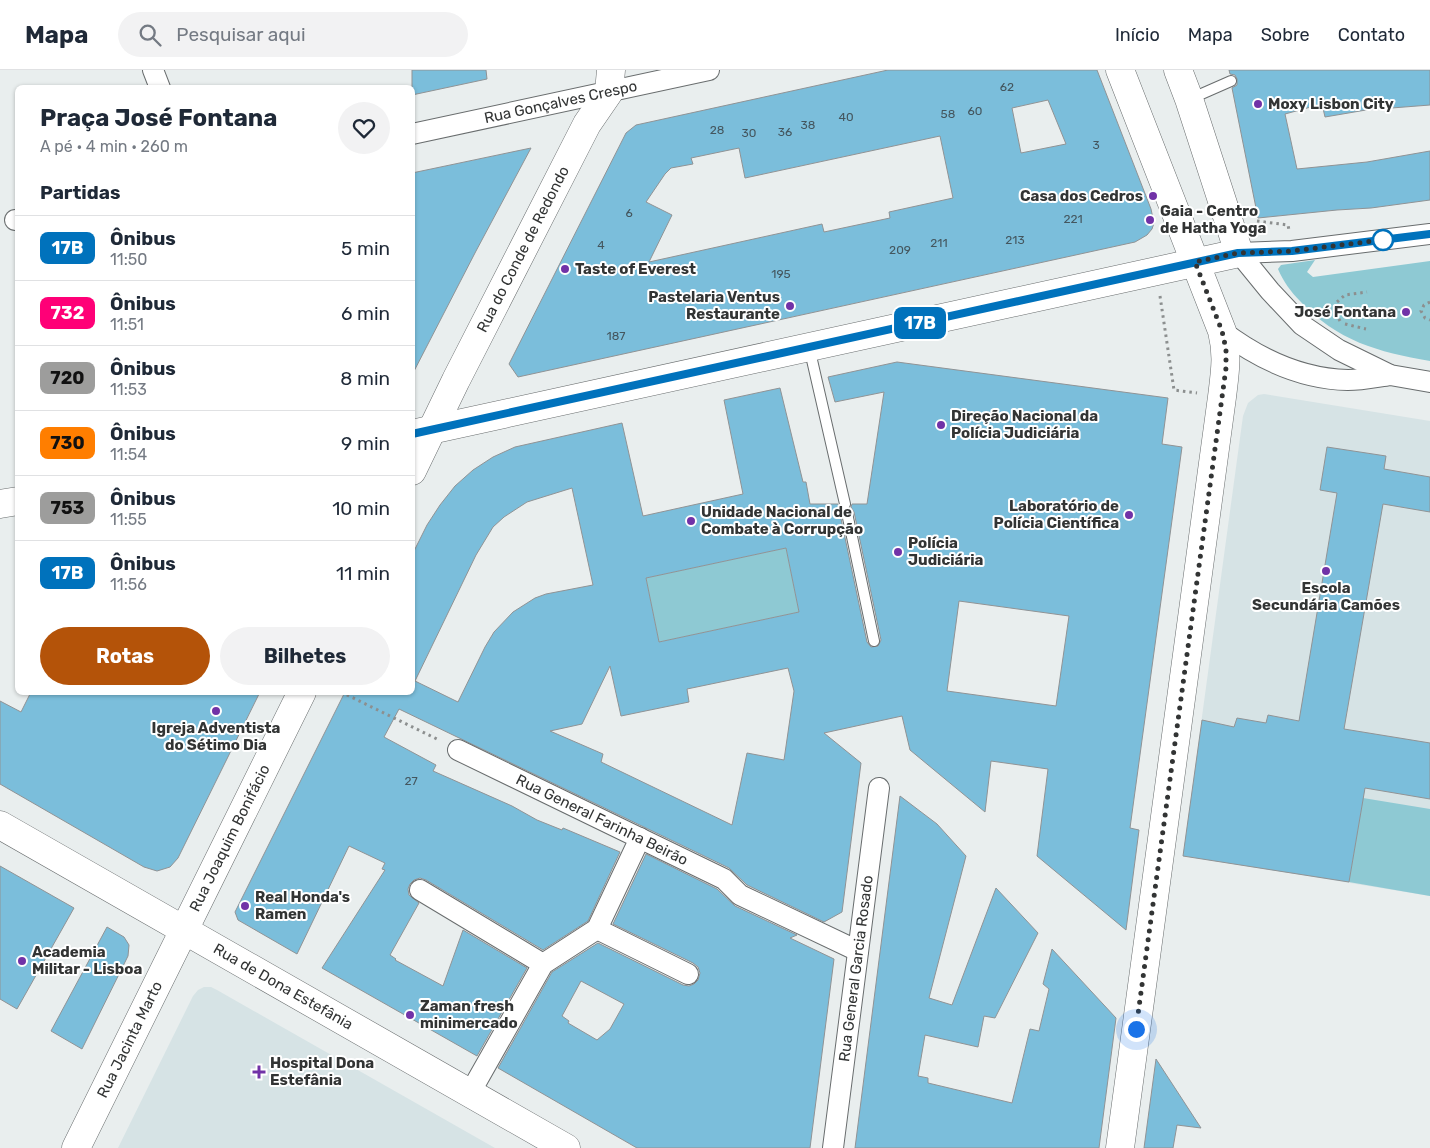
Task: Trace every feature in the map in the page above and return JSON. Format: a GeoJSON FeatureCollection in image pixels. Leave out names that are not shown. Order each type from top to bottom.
{"type":"FeatureCollection","features":[{"type":"Feature","properties":{"kind":"street"},"geometry":{"type":"LineString","coordinates":[[153,70],[159,85]]}},
{"type":"Feature","properties":{"kind":"street","name":"Rua Gonçalves Crespo"},"geometry":{"type":"LineString","coordinates":[[415,133],[610,81],[710,70]]}},
{"type":"Feature","properties":{"kind":"street"},"geometry":{"type":"LineString","coordinates":[[1120,70],[1222,331],[1226,349],[1226,368],[1120,1148]]}},
{"type":"Feature","properties":{"kind":"street","name":"Rua do Conde de Redondo"},"geometry":{"type":"LineString","coordinates":[[423,432],[456,380],[610,81]]}},
{"type":"Feature","properties":{"kind":"street"},"geometry":{"type":"LineString","coordinates":[[1185,83],[1238,253],[1302,325],[1339,350],[1390,375],[1430,382]]}},
{"type":"Feature","properties":{"kind":"street"},"geometry":{"type":"LineString","coordinates":[[415,460],[423,432],[1238,253],[1292,251],[1430,234]]}},
{"type":"Feature","properties":{"kind":"street"},"geometry":{"type":"LineString","coordinates":[[1222,331],[1268,361],[1316,377],[1349,380],[1390,375]]}},
{"type":"Feature","properties":{"kind":"street"},"geometry":{"type":"LineString","coordinates":[[0,504],[15,502]]}},
{"type":"Feature","properties":{"kind":"street","name":"Rua Joaquim Bonifácio"},"geometry":{"type":"LineString","coordinates":[[184,930],[301,695]]}},
{"type":"Feature","properties":{"kind":"street","name":"Rua General Farinha Beirão"},"geometry":{"type":"LineString","coordinates":[[458,750],[724,878],[740,895],[858,950]]}},
{"type":"Feature","properties":{"kind":"street","name":"Rua General Garcia Rosado"},"geometry":{"type":"LineString","coordinates":[[833,1148],[879,788]]}},
{"type":"Feature","properties":{"kind":"street","name":"Rua de Dona Estefânia"},"geometry":{"type":"LineString","coordinates":[[0,825],[566,1148]]}},
{"type":"Feature","properties":{"kind":"street"},"geometry":{"type":"LineString","coordinates":[[470,1093],[544,964],[597,929],[640,838]]}},
{"type":"Feature","properties":{"kind":"street"},"geometry":{"type":"LineString","coordinates":[[420,890],[544,964]]}},
{"type":"Feature","properties":{"kind":"street"},"geometry":{"type":"LineString","coordinates":[[597,929],[688,974]]}},
{"type":"Feature","properties":{"kind":"street","name":"Rua Jacinta Marto"},"geometry":{"type":"LineString","coordinates":[[76,1148],[184,930]]}},
{"type":"Feature","properties":{"kind":"lane"},"geometry":{"type":"LineString","coordinates":[[1185,83],[1231,81]]}},
{"type":"Feature","properties":{"kind":"lane"},"geometry":{"type":"LineString","coordinates":[[808,347],[846,509],[874,641]]}},
{"type":"Feature","properties":{"kind":"path"},"geometry":{"type":"LineString","coordinates":[[1254,214],[1256,221],[1288,225]]}},
{"type":"Feature","properties":{"kind":"path"},"geometry":{"type":"LineString","coordinates":[[1150,272],[1158,287],[1174,390],[1222,397]]}},
{"type":"Feature","properties":{"kind":"path"},"geometry":{"type":"LineString","coordinates":[[1337,302],[1345,295],[1367,292]]}},
{"type":"Feature","properties":{"kind":"path"},"geometry":{"type":"LineString","coordinates":[[1430,302],[1424,305],[1421,312],[1424,318],[1430,320]]}},
{"type":"Feature","properties":{"kind":"path"},"geometry":{"type":"LineString","coordinates":[[1336,313],[1337,318],[1345,325],[1366,329]]}},
{"type":"Feature","properties":{"kind":"path"},"geometry":{"type":"LineString","coordinates":[[347,695],[458,750]]}},
{"type":"Feature","properties":{"kind":"shaded area"},"geometry":{"type":"Polygon","coordinates":[[[1315,260],[1307,272],[1313,277],[1430,261],[1430,361],[1376,349],[1359,343],[1314,315],[1290,290],[1278,269],[1281,265],[1315,260]]]}},
{"type":"Feature","properties":{"kind":"shaded area","name":"Escola Secundária Camões"},"geometry":{"type":"Polygon","coordinates":[[[1264,394],[1430,421],[1430,896],[1183,856],[1243,416],[1248,403],[1258,395],[1264,394]]]}},
{"type":"Feature","properties":{"kind":"shaded area"},"geometry":{"type":"Polygon","coordinates":[[[786,548],[799,612],[659,642],[646,578],[786,548]]]}},
{"type":"Feature","properties":{"kind":"shaded area"},"geometry":{"type":"Polygon","coordinates":[[[1363,798],[1430,809],[1430,896],[1349,882],[1363,798]]]}},
{"type":"Feature","properties":{"kind":"shaded area","name":"Hospital Dona Estefânia"},"geometry":{"type":"Polygon","coordinates":[[[204,987],[211,987],[217,990],[495,1148],[118,1148],[193,996],[204,987]]]}},
{"type":"Feature","properties":{"kind":"building"},"geometry":{"type":"Polygon","coordinates":[[[412,70],[486,70],[487,79],[415,94],[415,85],[412,85],[412,70]]]}},
{"type":"Feature","properties":{"kind":"building"},"geometry":{"type":"Polygon","coordinates":[[[888,70],[1097,70],[1151,209],[1154,223],[1147,235],[1135,242],[518,377],[509,364],[626,133],[636,125],[888,70]],[[1048,100],[1012,108],[1021,153],[1066,144],[1048,100]],[[940,136],[745,178],[739,148],[691,158],[693,164],[671,168],[646,202],[672,215],[649,262],[822,224],[824,232],[890,218],[889,212],[953,198],[940,136]]]}},
{"type":"Feature","properties":{"kind":"building"},"geometry":{"type":"Polygon","coordinates":[[[1229,70],[1430,70],[1430,105],[1366,110],[1325,117],[1322,104],[1285,114],[1297,169],[1367,162],[1430,151],[1430,200],[1371,208],[1258,218],[1232,88],[1237,85],[1237,79],[1235,75],[1230,74],[1229,70]]]}},
{"type":"Feature","properties":{"kind":"building"},"geometry":{"type":"Polygon","coordinates":[[[531,148],[415,369],[415,172],[531,148]]]}},
{"type":"Feature","properties":{"kind":"building"},"geometry":{"type":"Polygon","coordinates":[[[897,362],[1168,398],[1162,444],[1182,447],[1130,828],[1139,830],[1126,930],[1037,856],[1048,769],[991,761],[985,812],[910,750],[902,716],[824,733],[861,763],[842,912],[824,922],[747,885],[729,868],[399,709],[384,737],[436,765],[433,771],[512,806],[537,820],[562,830],[563,828],[620,852],[588,921],[543,950],[426,880],[420,878],[410,884],[408,889],[409,895],[419,903],[390,955],[395,960],[443,986],[463,930],[527,968],[477,1056],[322,968],[385,870],[382,869],[385,863],[349,846],[297,954],[238,920],[235,912],[344,695],[415,695],[415,681],[415,549],[427,525],[455,486],[473,470],[493,457],[515,447],[622,423],[643,516],[743,494],[724,400],[780,388],[803,482],[806,482],[810,504],[838,504],[841,510],[840,514],[867,642],[871,647],[878,646],[881,640],[854,512],[851,507],[852,504],[867,504],[884,392],[835,402],[828,377],[897,362]],[[572,488],[527,502],[504,517],[493,527],[476,555],[415,681],[458,702],[494,632],[513,612],[535,598],[546,594],[593,585],[572,488]],[[786,548],[646,578],[659,642],[799,612],[786,548]],[[959,601],[947,691],[1056,706],[1069,616],[959,601]],[[610,666],[582,724],[550,731],[603,754],[601,762],[732,825],[747,753],[784,760],[794,691],[788,668],[687,689],[689,702],[621,716],[610,666]]]}},
{"type":"Feature","properties":{"kind":"building"},"geometry":{"type":"Polygon","coordinates":[[[1327,447],[1386,456],[1384,469],[1430,477],[1430,512],[1383,504],[1344,729],[1430,743],[1430,799],[1365,788],[1349,882],[1183,856],[1202,720],[1234,727],[1237,718],[1266,723],[1268,715],[1299,721],[1337,493],[1320,490],[1327,447]]]}},
{"type":"Feature","properties":{"kind":"building"},"geometry":{"type":"Polygon","coordinates":[[[30,695],[259,695],[178,858],[170,867],[157,871],[144,867],[0,784],[0,701],[21,712],[30,695]]]}},
{"type":"Feature","properties":{"kind":"building"},"geometry":{"type":"Polygon","coordinates":[[[900,796],[937,824],[966,856],[929,998],[952,1005],[996,888],[1038,933],[995,1018],[984,1016],[978,1047],[925,1035],[918,1076],[928,1078],[928,1083],[1012,1103],[1030,1029],[1039,1031],[1049,989],[1043,984],[1052,949],[1116,1018],[1099,1148],[855,1148],[900,796]]]}},
{"type":"Feature","properties":{"kind":"building"},"geometry":{"type":"Polygon","coordinates":[[[646,854],[717,889],[735,906],[797,935],[790,938],[834,959],[810,1148],[637,1148],[498,1068],[552,972],[598,943],[683,985],[689,986],[698,980],[700,973],[698,967],[693,963],[613,924],[646,854]],[[581,981],[562,1016],[569,1021],[568,1023],[597,1040],[610,1029],[624,1004],[581,981]]]}},
{"type":"Feature","properties":{"kind":"building","name":"Academia Militar - Lisboa"},"geometry":{"type":"Polygon","coordinates":[[[0,866],[74,908],[17,1009],[0,999],[0,866]]]}},
{"type":"Feature","properties":{"kind":"building"},"geometry":{"type":"Polygon","coordinates":[[[107,927],[124,937],[129,945],[128,956],[82,1049],[51,1031],[107,927]]]}},
{"type":"Feature","properties":{"kind":"building"},"geometry":{"type":"Polygon","coordinates":[[[1156,1059],[1201,1128],[1177,1125],[1173,1148],[1144,1148],[1156,1059]]]}},
{"type":"Feature","properties":{"kind":"bus line","name":"17B"},"geometry":{"type":"LineString","coordinates":[[415,433],[1238,253],[1292,251],[1430,234]]}},
{"type":"Feature","properties":{"kind":"place","name":"Moxy Lisbon City"},"geometry":{"type":"Point","coordinates":[1258,104]}},
{"type":"Feature","properties":{"kind":"place","name":"Casa dos Cedros"},"geometry":{"type":"Point","coordinates":[1153,196]}},
{"type":"Feature","properties":{"kind":"place","name":"Gaia - Centro de Hatha Yoga"},"geometry":{"type":"Point","coordinates":[1150,220]}},
{"type":"Feature","properties":{"kind":"place","name":"Taste of Everest"},"geometry":{"type":"Point","coordinates":[565,269]}},
{"type":"Feature","properties":{"kind":"place","name":"Pastelaria Ventus Restaurante"},"geometry":{"type":"Point","coordinates":[790,306]}},
{"type":"Feature","properties":{"kind":"place","name":"José Fontana"},"geometry":{"type":"Point","coordinates":[1406,312]}},
{"type":"Feature","properties":{"kind":"place","name":"Direção Nacional da Polícia Judiciária"},"geometry":{"type":"Point","coordinates":[941,425]}},
{"type":"Feature","properties":{"kind":"place","name":"Laboratório de Polícia Científica"},"geometry":{"type":"Point","coordinates":[1129,515]}},
{"type":"Feature","properties":{"kind":"place","name":"Unidade Nacional de Combate à Corrupção"},"geometry":{"type":"Point","coordinates":[691,521]}},
{"type":"Feature","properties":{"kind":"place","name":"Polícia Judiciária"},"geometry":{"type":"Point","coordinates":[898,552]}},
{"type":"Feature","properties":{"kind":"place","name":"Escola Secundária Camões"},"geometry":{"type":"Point","coordinates":[1326,571]}},
{"type":"Feature","properties":{"kind":"place","name":"Igreja Adventista do Sétimo Dia"},"geometry":{"type":"Point","coordinates":[216,711]}},
{"type":"Feature","properties":{"kind":"place","name":"Real Honda's Ramen"},"geometry":{"type":"Point","coordinates":[245,906]}},
{"type":"Feature","properties":{"kind":"place","name":"Academia Militar - Lisboa"},"geometry":{"type":"Point","coordinates":[22,961]}},
{"type":"Feature","properties":{"kind":"place","name":"Zaman fresh minimercado"},"geometry":{"type":"Point","coordinates":[410,1015]}},
{"type":"Feature","properties":{"kind":"place","name":"Hospital Dona Estefânia"},"geometry":{"type":"Point","coordinates":[259,1072]}},
{"type":"Feature","properties":{"kind":"route"},"geometry":{"type":"LineString","coordinates":[[1136,1029],[1226,368],[1226,349],[1222,331],[1195,262],[1238,253],[1292,251],[1390,239],[1383,240]]}}]}
